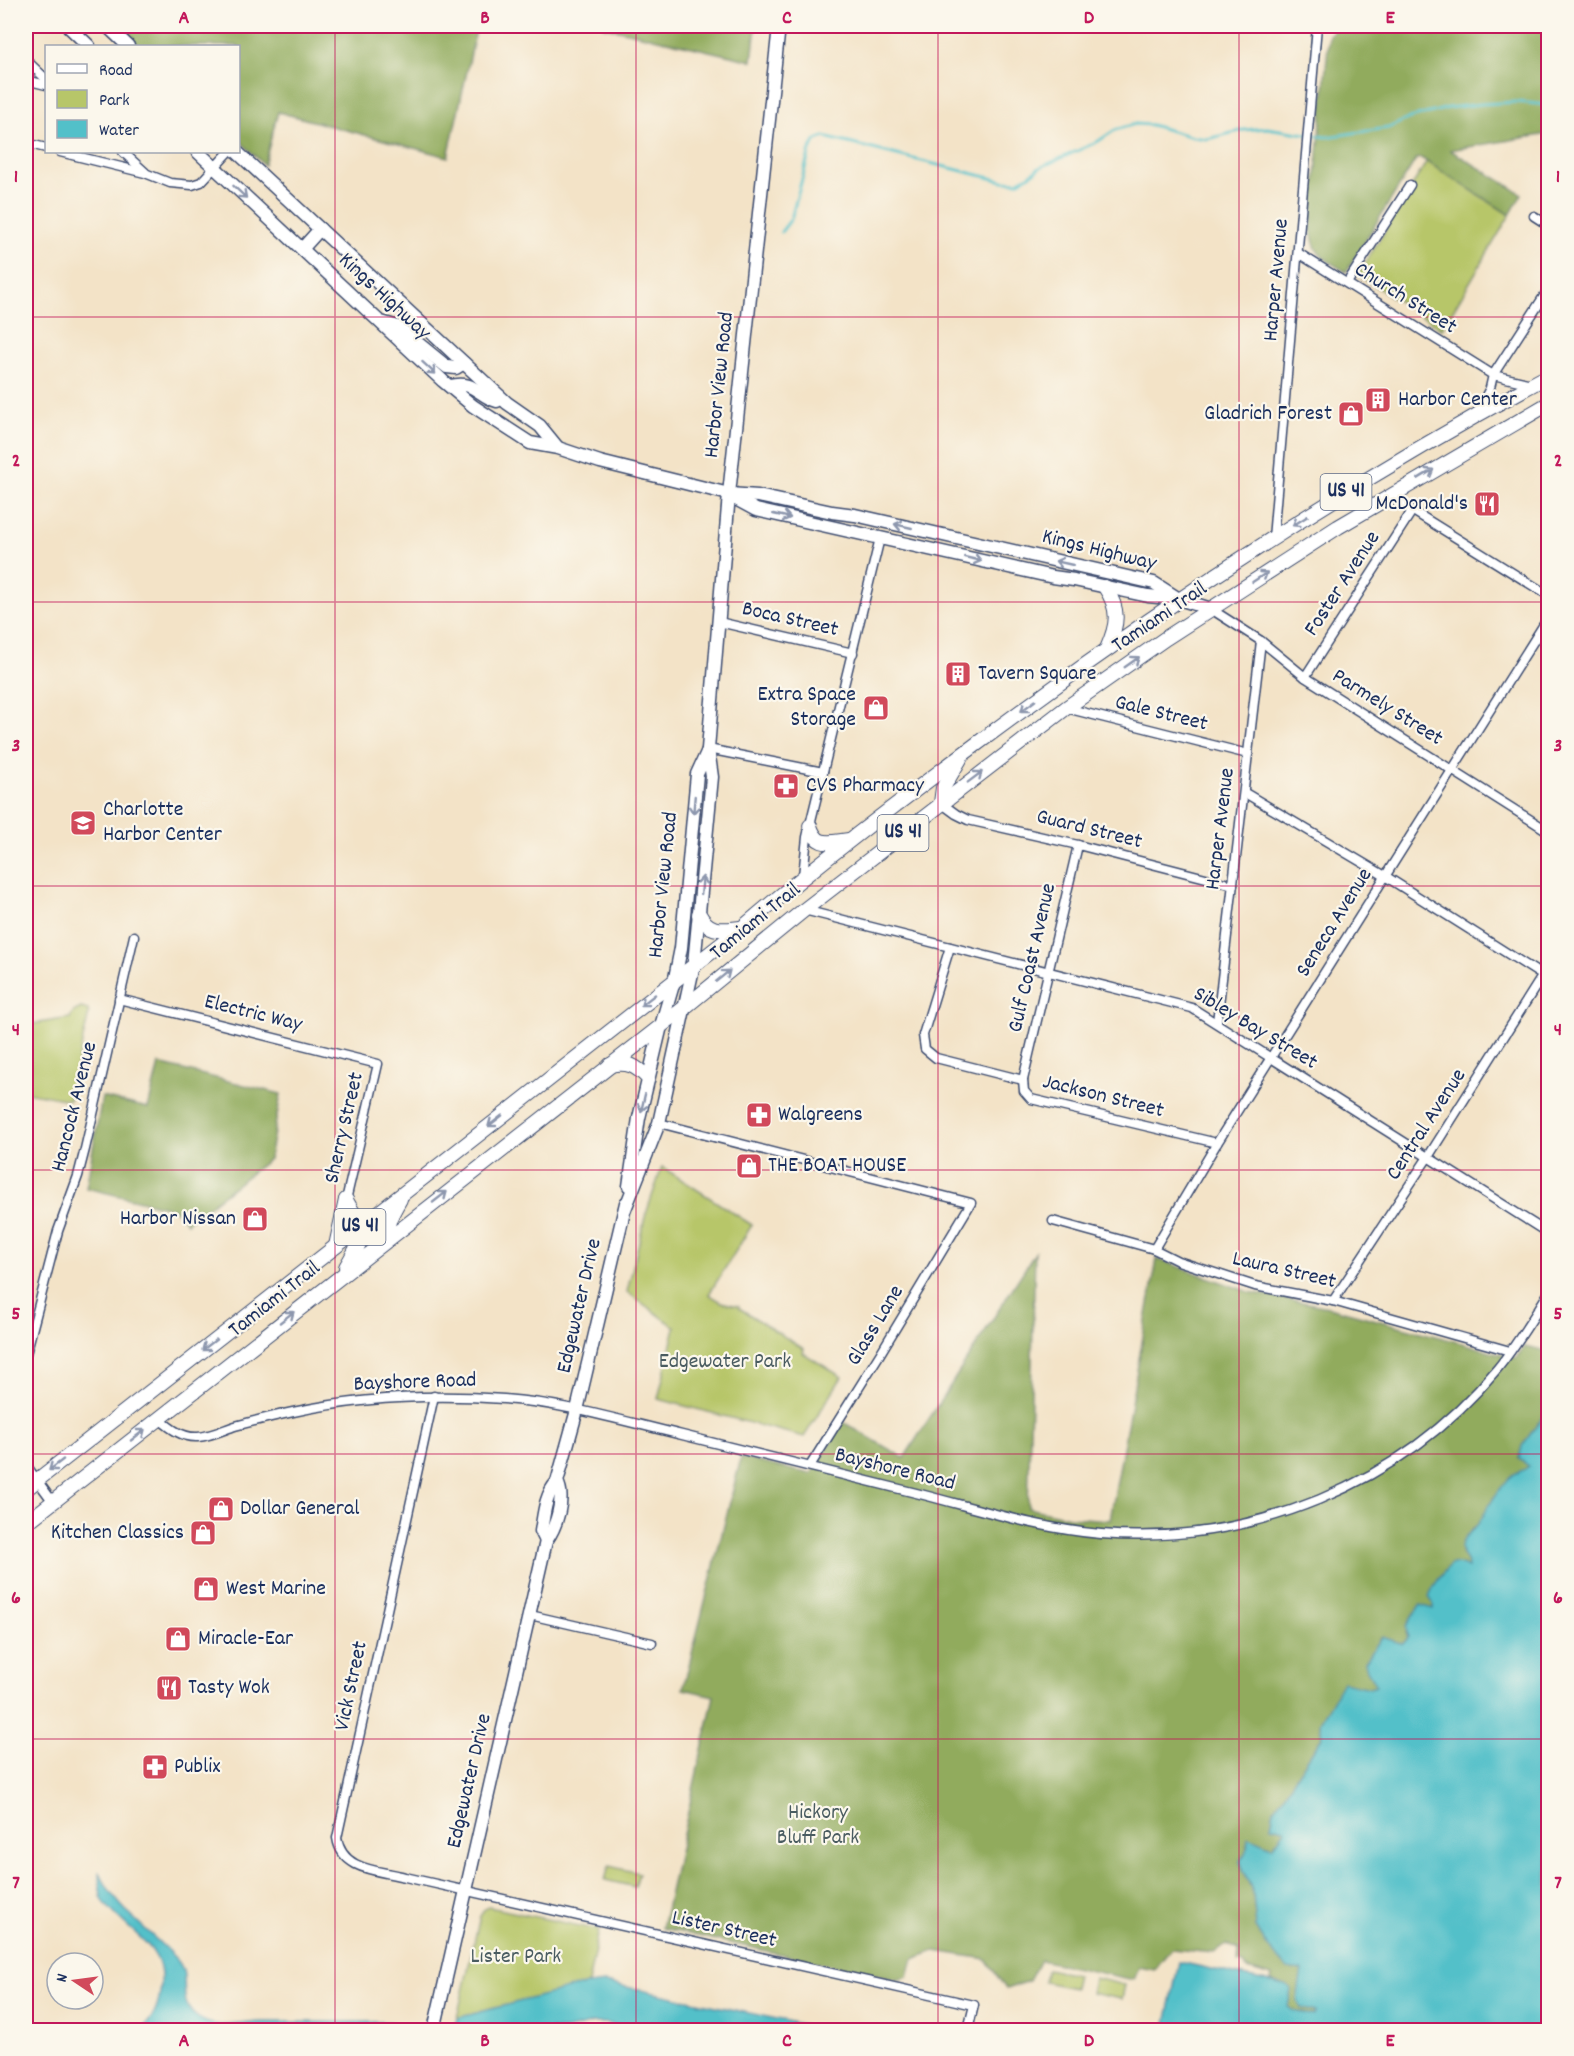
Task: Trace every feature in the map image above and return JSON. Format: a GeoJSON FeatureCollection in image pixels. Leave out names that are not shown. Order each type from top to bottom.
{"type":"FeatureCollection","features":[{"type":"Feature","properties":{"kind":"main road"},"geometry":{"type":"LineString","coordinates":[[68,26],[88,45]]}},
{"type":"Feature","properties":{"kind":"main road"},"geometry":{"type":"LineString","coordinates":[[107,26],[127,45]]}},
{"type":"Feature","properties":{"kind":"main road","name":"Harbor View Road"},"geometry":{"type":"LineString","coordinates":[[684,1008],[694,964],[699,914],[712,777],[708,749],[729,495],[779,26]]}},
{"type":"Feature","properties":{"kind":"main road","name":"Kings Highway"},"geometry":{"type":"LineString","coordinates":[[199,153],[450,386],[473,405],[530,442],[729,495],[758,496],[832,513],[855,515],[1154,583],[1179,599]]}},
{"type":"Feature","properties":{"kind":"main road","name":"Kings Highway"},"geometry":{"type":"LineString","coordinates":[[238,153],[507,403],[540,426],[558,448]]}},
{"type":"Feature","properties":{"kind":"main road"},"geometry":{"type":"LineString","coordinates":[[302,249],[320,229]]}},
{"type":"Feature","properties":{"kind":"main road"},"geometry":{"type":"LineString","coordinates":[[380,322],[398,327],[447,367],[456,368],[464,363]]}},
{"type":"Feature","properties":{"kind":"main road","name":"Tamiami Trail"},"geometry":{"type":"LineString","coordinates":[[31,1485],[675,978],[742,928],[803,876],[1107,649],[1273,538],[1476,415],[1548,376]]}},
{"type":"Feature","properties":{"kind":"main road"},"geometry":{"type":"LineString","coordinates":[[450,386],[461,383],[474,386],[492,400],[507,403]]}},
{"type":"Feature","properties":{"kind":"main road","name":"Tamiami Trail"},"geometry":{"type":"LineString","coordinates":[[26,1523],[684,1008],[804,910],[1066,708],[1211,609],[1389,496],[1546,408]]}},
{"type":"Feature","properties":{"kind":"main road","name":"Kings Highway"},"geometry":{"type":"LineString","coordinates":[[729,495],[756,510],[1018,569],[1148,596],[1179,599]]}},
{"type":"Feature","properties":{"kind":"main road"},"geometry":{"type":"LineString","coordinates":[[1018,569],[1022,553]]}},
{"type":"Feature","properties":{"kind":"main road"},"geometry":{"type":"LineString","coordinates":[[1104,586],[1116,606],[1115,632],[1107,649]]}},
{"type":"Feature","properties":{"kind":"main road"},"geometry":{"type":"LineString","coordinates":[[1179,599],[1211,609]]}},
{"type":"Feature","properties":{"kind":"main road","name":"Harbor View Road"},"geometry":{"type":"LineString","coordinates":[[661,1026],[681,948],[697,774],[708,749]]}},
{"type":"Feature","properties":{"kind":"main road"},"geometry":{"type":"LineString","coordinates":[[941,803],[947,780],[965,753]]}},
{"type":"Feature","properties":{"kind":"main road"},"geometry":{"type":"LineString","coordinates":[[810,826],[818,841],[851,839]]}},
{"type":"Feature","properties":{"kind":"main road"},"geometry":{"type":"LineString","coordinates":[[699,914],[704,923],[712,928],[722,930],[742,928]]}},
{"type":"Feature","properties":{"kind":"main road","name":"Edgewater Drive"},"geometry":{"type":"LineString","coordinates":[[625,1209],[658,1123],[684,1008]]}},
{"type":"Feature","properties":{"kind":"main road","name":"Edgewater Drive"},"geometry":{"type":"LineString","coordinates":[[434,2029],[546,1540],[553,1532],[558,1510],[562,1490],[558,1482],[578,1410],[625,1209],[639,1118],[661,1026]]}},
{"type":"Feature","properties":{"kind":"main road"},"geometry":{"type":"LineString","coordinates":[[610,1065],[630,1064],[637,1067],[648,1078]]}},
{"type":"Feature","properties":{"kind":"main road"},"geometry":{"type":"LineString","coordinates":[[386,1239],[386,1227],[390,1215],[404,1192]]}},
{"type":"Feature","properties":{"kind":"main road"},"geometry":{"type":"LineString","coordinates":[[342,1274],[361,1242],[363,1234],[346,1200]]}},
{"type":"Feature","properties":{"kind":"main road"},"geometry":{"type":"LineString","coordinates":[[336,1246],[346,1200]]}},
{"type":"Feature","properties":{"kind":"street","name":"Harper Avenue"},"geometry":{"type":"LineString","coordinates":[[1273,538],[1317,26]]}},
{"type":"Feature","properties":{"kind":"street"},"geometry":{"type":"LineString","coordinates":[[26,60],[45,77]]}},
{"type":"Feature","properties":{"kind":"street"},"geometry":{"type":"LineString","coordinates":[[26,80],[45,85]]}},
{"type":"Feature","properties":{"kind":"street"},"geometry":{"type":"LineString","coordinates":[[26,143],[45,148]]}},
{"type":"Feature","properties":{"kind":"street"},"geometry":{"type":"LineString","coordinates":[[64,153],[145,173],[170,183],[192,185],[201,182],[228,153]]}},
{"type":"Feature","properties":{"kind":"street"},"geometry":{"type":"LineString","coordinates":[[124,153],[145,173]]}},
{"type":"Feature","properties":{"kind":"street"},"geometry":{"type":"LineString","coordinates":[[1347,283],[1410,185]]}},
{"type":"Feature","properties":{"kind":"street"},"geometry":{"type":"LineString","coordinates":[[1534,216],[1548,225]]}},
{"type":"Feature","properties":{"kind":"street","name":"Church Street"},"geometry":{"type":"LineString","coordinates":[[1298,253],[1493,375],[1533,384]]}},
{"type":"Feature","properties":{"kind":"street"},"geometry":{"type":"LineString","coordinates":[[1476,415],[1490,388],[1493,375],[1548,290]]}},
{"type":"Feature","properties":{"kind":"street"},"geometry":{"type":"LineString","coordinates":[[1389,496],[1548,596]]}},
{"type":"Feature","properties":{"kind":"street","name":"Foster Avenue"},"geometry":{"type":"LineString","coordinates":[[1305,677],[1412,511]]}},
{"type":"Feature","properties":{"kind":"street"},"geometry":{"type":"LineString","coordinates":[[803,876],[810,826],[880,538]]}},
{"type":"Feature","properties":{"kind":"street","name":"Parmely Street"},"geometry":{"type":"LineString","coordinates":[[1211,609],[1261,641],[1305,677],[1548,831]]}},
{"type":"Feature","properties":{"kind":"street","name":"Seneca Avenue"},"geometry":{"type":"LineString","coordinates":[[1154,1249],[1270,1058],[1548,618]]}},
{"type":"Feature","properties":{"kind":"street","name":"Boca Street"},"geometry":{"type":"LineString","coordinates":[[718,622],[853,653]]}},
{"type":"Feature","properties":{"kind":"street","name":"Harper Avenue"},"geometry":{"type":"LineString","coordinates":[[1217,1022],[1261,641]]}},
{"type":"Feature","properties":{"kind":"street","name":"Gale Street"},"geometry":{"type":"LineString","coordinates":[[1066,708],[1248,754]]}},
{"type":"Feature","properties":{"kind":"street"},"geometry":{"type":"LineString","coordinates":[[708,749],[823,772]]}},
{"type":"Feature","properties":{"kind":"street"},"geometry":{"type":"LineString","coordinates":[[1245,793],[1385,876],[1546,978]]}},
{"type":"Feature","properties":{"kind":"street","name":"Guard Street"},"geometry":{"type":"LineString","coordinates":[[941,803],[968,820],[1078,845],[1233,885]]}},
{"type":"Feature","properties":{"kind":"street","name":"Gulf Coast Avenue"},"geometry":{"type":"LineString","coordinates":[[1023,1080],[1078,845]]}},
{"type":"Feature","properties":{"kind":"street","name":"Sibley Bay Street"},"geometry":{"type":"LineString","coordinates":[[804,910],[1192,1008],[1548,1233]]}},
{"type":"Feature","properties":{"kind":"street","name":"Hancock Avenue"},"geometry":{"type":"LineString","coordinates":[[26,1354],[55,1241],[85,1149],[134,936]]}},
{"type":"Feature","properties":{"kind":"street","name":"Jackson Street"},"geometry":{"type":"LineString","coordinates":[[951,947],[923,1035],[925,1049],[936,1058],[1023,1080],[1024,1091],[1031,1099],[1217,1143]]}},
{"type":"Feature","properties":{"kind":"street","name":"Central Avenue"},"geometry":{"type":"LineString","coordinates":[[1333,1301],[1546,978],[1548,967]]}},
{"type":"Feature","properties":{"kind":"street","name":"Electric Way"},"geometry":{"type":"LineString","coordinates":[[119,999],[378,1064]]}},
{"type":"Feature","properties":{"kind":"street","name":"Sherry Street"},"geometry":{"type":"LineString","coordinates":[[346,1200],[378,1064]]}},
{"type":"Feature","properties":{"kind":"street","name":"Glass Lane"},"geometry":{"type":"LineString","coordinates":[[658,1123],[970,1203],[810,1466]]}},
{"type":"Feature","properties":{"kind":"street","name":"Laura Street"},"geometry":{"type":"LineString","coordinates":[[1053,1221],[1154,1249],[1178,1261],[1255,1287],[1333,1301],[1510,1351]]}},
{"type":"Feature","properties":{"kind":"street","name":"Bayshore Road"},"geometry":{"type":"LineString","coordinates":[[158,1419],[177,1432],[200,1437],[269,1417],[385,1399],[434,1396],[515,1400],[578,1410],[810,1466],[1033,1524],[1065,1530],[1135,1535],[1173,1534],[1224,1528],[1257,1521],[1320,1499],[1397,1459],[1450,1417],[1497,1370],[1548,1294]]}},
{"type":"Feature","properties":{"kind":"street","name":"Vick Street"},"geometry":{"type":"LineString","coordinates":[[434,1396],[337,1838],[338,1849],[354,1865],[467,1891]]}},
{"type":"Feature","properties":{"kind":"street"},"geometry":{"type":"LineString","coordinates":[[26,1465],[31,1485],[53,1502]]}},
{"type":"Feature","properties":{"kind":"street"},"geometry":{"type":"LineString","coordinates":[[530,1615],[652,1643]]}},
{"type":"Feature","properties":{"kind":"street","name":"Lister Street"},"geometry":{"type":"LineString","coordinates":[[467,1891],[974,2005],[968,2031]]}},
{"type":"Feature","properties":{"kind":"green space"},"geometry":{"type":"Polygon","coordinates":[[[118,26],[477,26],[448,157],[278,112],[264,165],[240,141],[240,45],[139,45],[118,26]]]}},
{"type":"Feature","properties":{"kind":"green space"},"geometry":{"type":"Polygon","coordinates":[[[602,26],[756,26],[752,61],[602,26]]]}},
{"type":"Feature","properties":{"kind":"green space"},"geometry":{"type":"Polygon","coordinates":[[[1339,26],[1361,28],[1361,26],[1548,26],[1548,134],[1450,150],[1522,194],[1510,215],[1421,158],[1416,159],[1346,272],[1321,256],[1312,238],[1311,229],[1329,35],[1339,26]]]}},
{"type":"Feature","properties":{"kind":"green space"},"geometry":{"type":"Polygon","coordinates":[[[1427,161],[1510,215],[1442,329],[1358,275],[1427,161]]]}},
{"type":"Feature","properties":{"kind":"green space"},"geometry":{"type":"Polygon","coordinates":[[[81,1008],[88,1010],[89,1013],[69,1100],[26,1092],[26,1025],[70,1018],[73,1012],[81,1008]]]}},
{"type":"Feature","properties":{"kind":"green space"},"geometry":{"type":"Polygon","coordinates":[[[159,1064],[281,1094],[269,1159],[187,1223],[174,1209],[86,1188],[102,1097],[148,1108],[159,1064]]]}},
{"type":"Feature","properties":{"kind":"green space","name":"Edgewater Park"},"geometry":{"type":"Polygon","coordinates":[[[662,1167],[752,1225],[709,1294],[721,1302],[739,1306],[804,1349],[803,1353],[842,1377],[804,1437],[658,1399],[675,1327],[627,1292],[645,1217],[662,1167]]]}},
{"type":"Feature","properties":{"kind":"green space","name":"Hickory Bluff Park"},"geometry":{"type":"Polygon","coordinates":[[[1035,1253],[1028,1508],[1069,1517],[1110,1520],[1157,1259],[1249,1292],[1329,1307],[1516,1358],[1525,1346],[1548,1351],[1548,1409],[1522,1446],[1519,1459],[1529,1466],[1523,1472],[1514,1475],[1493,1500],[1480,1523],[1472,1529],[1461,1552],[1468,1568],[1461,1565],[1433,1603],[1433,1610],[1430,1609],[1406,1632],[1408,1638],[1403,1644],[1381,1637],[1367,1670],[1377,1686],[1370,1688],[1343,1683],[1320,1723],[1322,1737],[1274,1810],[1271,1826],[1285,1829],[1285,1831],[1272,1847],[1247,1843],[1247,1851],[1240,1861],[1253,1893],[1256,1927],[1302,1971],[1301,2008],[1316,2012],[1314,2016],[1294,2011],[1288,2007],[1285,1985],[1271,1981],[1272,1976],[1247,1969],[1243,1964],[1238,1963],[1239,1950],[1226,1944],[1214,1953],[1171,1949],[1154,1970],[1139,1967],[1134,1980],[1040,1960],[1029,1981],[1006,1989],[986,1959],[935,1951],[913,1959],[908,1977],[898,1980],[662,1928],[714,1696],[683,1689],[741,1458],[811,1474],[843,1422],[904,1458],[1035,1253]]]}},
{"type":"Feature","properties":{"kind":"green space"},"geometry":{"type":"Polygon","coordinates":[[[609,1866],[639,1873],[635,1887],[605,1880],[609,1866]]]}},
{"type":"Feature","properties":{"kind":"green space","name":"Lister Park"},"geometry":{"type":"Polygon","coordinates":[[[489,1907],[599,1930],[588,1984],[457,2018],[480,1916],[489,1907]]]}},
{"type":"Feature","properties":{"kind":"green space"},"geometry":{"type":"Polygon","coordinates":[[[1047,1969],[1077,1975],[1074,1988],[1044,1982],[1047,1969]]]}},
{"type":"Feature","properties":{"kind":"green space"},"geometry":{"type":"Polygon","coordinates":[[[1094,1978],[1125,1985],[1122,1999],[1091,1993],[1094,1978]]]}},
{"type":"Feature","properties":{"kind":"water"},"geometry":{"type":"Polygon","coordinates":[[[1548,1409],[1548,2030],[1200,2030],[1166,2024],[1179,1962],[1285,1985],[1291,1989],[1288,2007],[1294,2011],[1314,2016],[1316,2012],[1301,2008],[1297,2000],[1302,1971],[1288,1969],[1268,1947],[1256,1927],[1253,1893],[1240,1861],[1247,1851],[1248,1837],[1272,1847],[1285,1831],[1271,1826],[1274,1810],[1322,1737],[1320,1723],[1343,1682],[1370,1688],[1376,1686],[1365,1662],[1382,1637],[1403,1644],[1408,1638],[1406,1627],[1420,1605],[1433,1609],[1433,1603],[1429,1597],[1443,1573],[1453,1564],[1468,1568],[1461,1550],[1462,1543],[1478,1524],[1503,1485],[1513,1475],[1529,1466],[1519,1459],[1522,1446],[1548,1409]]]}},
{"type":"Feature","properties":{"kind":"water"},"geometry":{"type":"Polygon","coordinates":[[[99,1871],[114,1897],[182,1967],[186,2003],[197,2017],[204,2021],[221,2025],[264,2022],[386,2022],[397,2023],[408,2030],[140,2030],[150,2020],[158,2003],[161,1971],[152,1951],[102,1899],[99,1871]]]}},
{"type":"Feature","properties":{"kind":"water"},"geometry":{"type":"Polygon","coordinates":[[[605,1983],[829,2030],[641,2030],[594,2023],[565,2030],[440,2030],[454,2028],[457,2018],[579,1986],[605,1983]]]}},
{"type":"Feature","properties":{"kind":"waterway"},"geometry":{"type":"LineString","coordinates":[[781,232],[791,219],[810,150],[816,140],[824,137],[1003,181],[1017,182],[1039,168],[1097,142],[1115,130],[1135,124],[1151,125],[1207,139],[1244,130],[1267,128],[1326,137],[1388,128],[1410,118],[1448,108],[1517,102],[1548,105]]}},
{"type":"Feature","properties":{"kind":"place","name":"Harbor Center"},"geometry":{"type":"Point","coordinates":[1378,400]}},
{"type":"Feature","properties":{"kind":"place","name":"Gladrich Forest"},"geometry":{"type":"Point","coordinates":[1351,414]}},
{"type":"Feature","properties":{"kind":"place","name":"McDonald's"},"geometry":{"type":"Point","coordinates":[1487,504]}},
{"type":"Feature","properties":{"kind":"place","name":"Tavern Square"},"geometry":{"type":"Point","coordinates":[958,674]}},
{"type":"Feature","properties":{"kind":"place","name":"Extra Space Storage"},"geometry":{"type":"Point","coordinates":[876,708]}},
{"type":"Feature","properties":{"kind":"place","name":"CVS Pharmacy"},"geometry":{"type":"Point","coordinates":[786,786]}},
{"type":"Feature","properties":{"kind":"place","name":"Charlotte Harbor Center"},"geometry":{"type":"Point","coordinates":[83,823]}},
{"type":"Feature","properties":{"kind":"place","name":"Walgreens"},"geometry":{"type":"Point","coordinates":[759,1115]}},
{"type":"Feature","properties":{"kind":"place","name":"THE BOAT HOUSE"},"geometry":{"type":"Point","coordinates":[749,1166]}},
{"type":"Feature","properties":{"kind":"place","name":"Harbor Nissan"},"geometry":{"type":"Point","coordinates":[255,1219]}},
{"type":"Feature","properties":{"kind":"place","name":"Dollar General"},"geometry":{"type":"Point","coordinates":[221,1509]}},
{"type":"Feature","properties":{"kind":"place","name":"Kitchen Classics"},"geometry":{"type":"Point","coordinates":[203,1533]}},
{"type":"Feature","properties":{"kind":"place","name":"West Marine"},"geometry":{"type":"Point","coordinates":[206,1589]}},
{"type":"Feature","properties":{"kind":"place","name":"Miracle-Ear"},"geometry":{"type":"Point","coordinates":[178,1639]}},
{"type":"Feature","properties":{"kind":"place","name":"Tasty Wok"},"geometry":{"type":"Point","coordinates":[169,1688]}},
{"type":"Feature","properties":{"kind":"place","name":"Publix"},"geometry":{"type":"Point","coordinates":[155,1767]}}]}
